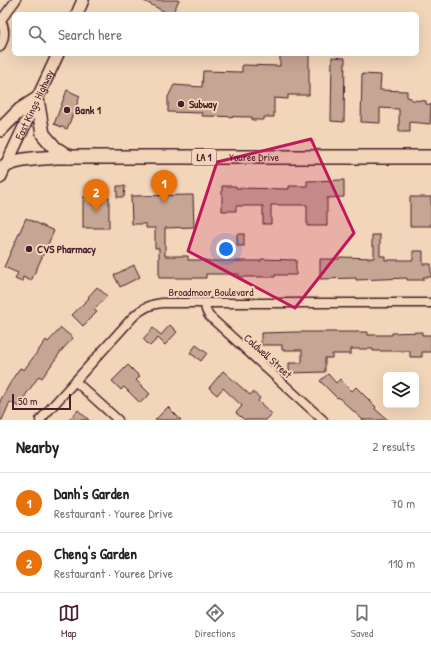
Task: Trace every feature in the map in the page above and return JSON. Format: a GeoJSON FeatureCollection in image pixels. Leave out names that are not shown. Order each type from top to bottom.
{"type":"FeatureCollection","features":[{"type":"Feature","properties":{"kind":"main road"},"geometry":{"type":"LineString","coordinates":[[77,12],[83,0]]}},
{"type":"Feature","properties":{"kind":"main road","name":"East Kings Highway"},"geometry":{"type":"LineString","coordinates":[[0,178],[2,166],[37,99],[57,56]]}},
{"type":"Feature","properties":{"kind":"main road"},"geometry":{"type":"LineString","coordinates":[[0,130],[20,110],[37,99],[43,134],[55,148],[71,158]]}},
{"type":"Feature","properties":{"kind":"main road","name":"Youree Drive"},"geometry":{"type":"LineString","coordinates":[[2,166],[40,159],[71,158],[431,157]]}},
{"type":"Feature","properties":{"kind":"street"},"geometry":{"type":"LineString","coordinates":[[0,48],[5,34],[1,19],[16,0]]}},
{"type":"Feature","properties":{"kind":"street","name":"Broadmoor Boulevard"},"geometry":{"type":"LineString","coordinates":[[40,420],[133,317],[141,310],[156,304],[431,304]]}},
{"type":"Feature","properties":{"kind":"street","name":"Coldwell Street"},"geometry":{"type":"LineString","coordinates":[[205,304],[209,316],[323,420]]}},
{"type":"Feature","properties":{"kind":"street"},"geometry":{"type":"LineString","coordinates":[[75,381],[118,420]]}},
{"type":"Feature","properties":{"kind":"highlighted area"},"geometry":{"type":"Polygon","coordinates":[[[311,139],[354,233],[295,308],[188,251],[217,162],[311,139]]]}},
{"type":"Feature","properties":{"kind":"building"},"geometry":{"type":"Polygon","coordinates":[[[142,0],[179,0],[173,12],[165,12],[142,0]]]}},
{"type":"Feature","properties":{"kind":"building"},"geometry":{"type":"Polygon","coordinates":[[[280,56],[309,56],[309,95],[288,95],[288,99],[274,98],[274,117],[264,117],[264,120],[252,120],[252,117],[202,116],[202,113],[168,112],[168,97],[174,85],[202,87],[203,71],[242,72],[242,65],[280,66],[280,56]]]}},
{"type":"Feature","properties":{"kind":"building"},"geometry":{"type":"Polygon","coordinates":[[[332,57],[345,58],[344,122],[331,121],[332,57]]]}},
{"type":"Feature","properties":{"kind":"building"},"geometry":{"type":"Polygon","coordinates":[[[362,74],[381,75],[380,90],[407,91],[407,97],[411,98],[411,100],[426,101],[426,104],[431,105],[430,124],[410,122],[410,132],[399,132],[399,109],[380,108],[380,123],[361,122],[362,74]]]}},
{"type":"Feature","properties":{"kind":"building","name":"Bank 1"},"geometry":{"type":"Polygon","coordinates":[[[67,90],[80,96],[67,129],[54,124],[67,90]]]}},
{"type":"Feature","properties":{"kind":"building"},"geometry":{"type":"Polygon","coordinates":[[[344,180],[344,197],[327,198],[327,226],[307,226],[307,205],[271,205],[271,224],[263,224],[263,206],[236,206],[236,211],[222,211],[222,186],[236,186],[236,188],[289,189],[289,186],[307,186],[307,181],[344,180]]]}},
{"type":"Feature","properties":{"kind":"building"},"geometry":{"type":"Polygon","coordinates":[[[117,186],[125,186],[124,197],[117,197],[117,186]]]}},
{"type":"Feature","properties":{"kind":"building"},"geometry":{"type":"Polygon","coordinates":[[[193,195],[194,227],[165,228],[165,256],[188,256],[188,260],[206,261],[261,261],[261,259],[296,260],[296,275],[275,275],[275,277],[239,277],[239,274],[206,274],[206,278],[159,278],[159,248],[155,248],[155,228],[146,228],[146,224],[132,224],[131,196],[193,195]]]}},
{"type":"Feature","properties":{"kind":"building"},"geometry":{"type":"Polygon","coordinates":[[[83,197],[109,197],[109,228],[83,228],[83,197]]]}},
{"type":"Feature","properties":{"kind":"building"},"geometry":{"type":"Polygon","coordinates":[[[410,197],[431,197],[431,226],[410,226],[410,197]]]}},
{"type":"Feature","properties":{"kind":"building","name":"CVS Pharmacy"},"geometry":{"type":"Polygon","coordinates":[[[26,218],[54,231],[31,281],[23,277],[22,282],[15,279],[18,273],[4,267],[26,218]]]}},
{"type":"Feature","properties":{"kind":"building"},"geometry":{"type":"Polygon","coordinates":[[[237,234],[244,234],[244,246],[237,246],[237,234]]]}},
{"type":"Feature","properties":{"kind":"building"},"geometry":{"type":"Polygon","coordinates":[[[372,235],[380,235],[380,256],[385,256],[385,260],[413,260],[413,251],[423,251],[423,264],[431,264],[431,277],[423,277],[423,280],[407,280],[407,278],[356,280],[356,278],[320,279],[320,259],[339,259],[339,257],[374,258],[372,235]]]}},
{"type":"Feature","properties":{"kind":"building"},"geometry":{"type":"Polygon","coordinates":[[[134,265],[140,277],[120,287],[114,275],[134,265]]]}},
{"type":"Feature","properties":{"kind":"building"},"geometry":{"type":"Polygon","coordinates":[[[97,287],[107,296],[94,310],[97,312],[83,326],[72,315],[89,298],[88,297],[97,287]]]}},
{"type":"Feature","properties":{"kind":"building"},"geometry":{"type":"Polygon","coordinates":[[[170,325],[177,332],[165,345],[158,338],[150,346],[143,339],[153,328],[161,335],[170,325]]]}},
{"type":"Feature","properties":{"kind":"building"},"geometry":{"type":"Polygon","coordinates":[[[61,328],[73,338],[62,350],[42,378],[39,376],[25,396],[20,407],[10,402],[2,420],[0,420],[0,401],[13,378],[20,368],[24,370],[46,340],[48,342],[61,328]]]}},
{"type":"Feature","properties":{"kind":"building"},"geometry":{"type":"Polygon","coordinates":[[[368,332],[368,335],[392,335],[392,333],[422,332],[422,335],[431,335],[431,352],[422,352],[422,357],[410,357],[410,351],[373,351],[373,349],[351,349],[351,354],[332,354],[332,358],[325,358],[325,372],[289,373],[289,363],[302,363],[302,350],[282,350],[282,345],[261,345],[261,333],[368,332]]]}},
{"type":"Feature","properties":{"kind":"building"},"geometry":{"type":"Polygon","coordinates":[[[196,345],[207,353],[201,361],[190,353],[196,345]]]}},
{"type":"Feature","properties":{"kind":"building"},"geometry":{"type":"Polygon","coordinates":[[[128,365],[140,377],[136,380],[150,394],[140,403],[124,387],[121,390],[112,381],[128,365]]]}},
{"type":"Feature","properties":{"kind":"building"},"geometry":{"type":"Polygon","coordinates":[[[223,371],[250,395],[253,392],[260,398],[258,401],[272,414],[266,420],[245,420],[236,413],[242,406],[223,388],[217,395],[209,388],[223,371]]]}},
{"type":"Feature","properties":{"kind":"building"},"geometry":{"type":"Polygon","coordinates":[[[328,374],[336,383],[340,379],[352,391],[356,387],[376,407],[375,409],[388,420],[363,420],[320,381],[328,374]]]}},
{"type":"Feature","properties":{"kind":"building"},"geometry":{"type":"Polygon","coordinates":[[[168,407],[181,420],[155,420],[168,407]]]}},
{"type":"Feature","properties":{"kind":"building"},"geometry":{"type":"Polygon","coordinates":[[[78,410],[89,420],[69,420],[78,410]]]}},
{"type":"Feature","properties":{"kind":"place","name":"Subway"},"geometry":{"type":"Point","coordinates":[181,104]}},
{"type":"Feature","properties":{"kind":"place","name":"Bank 1"},"geometry":{"type":"Point","coordinates":[67,110]}},
{"type":"Feature","properties":{"kind":"place","name":"Danh's Garden"},"geometry":{"type":"Point","coordinates":[164,203]}},
{"type":"Feature","properties":{"kind":"place","name":"Cheng's Garden"},"geometry":{"type":"Point","coordinates":[96,212]}},
{"type":"Feature","properties":{"kind":"place","name":"CVS Pharmacy"},"geometry":{"type":"Point","coordinates":[29,249]}}]}
